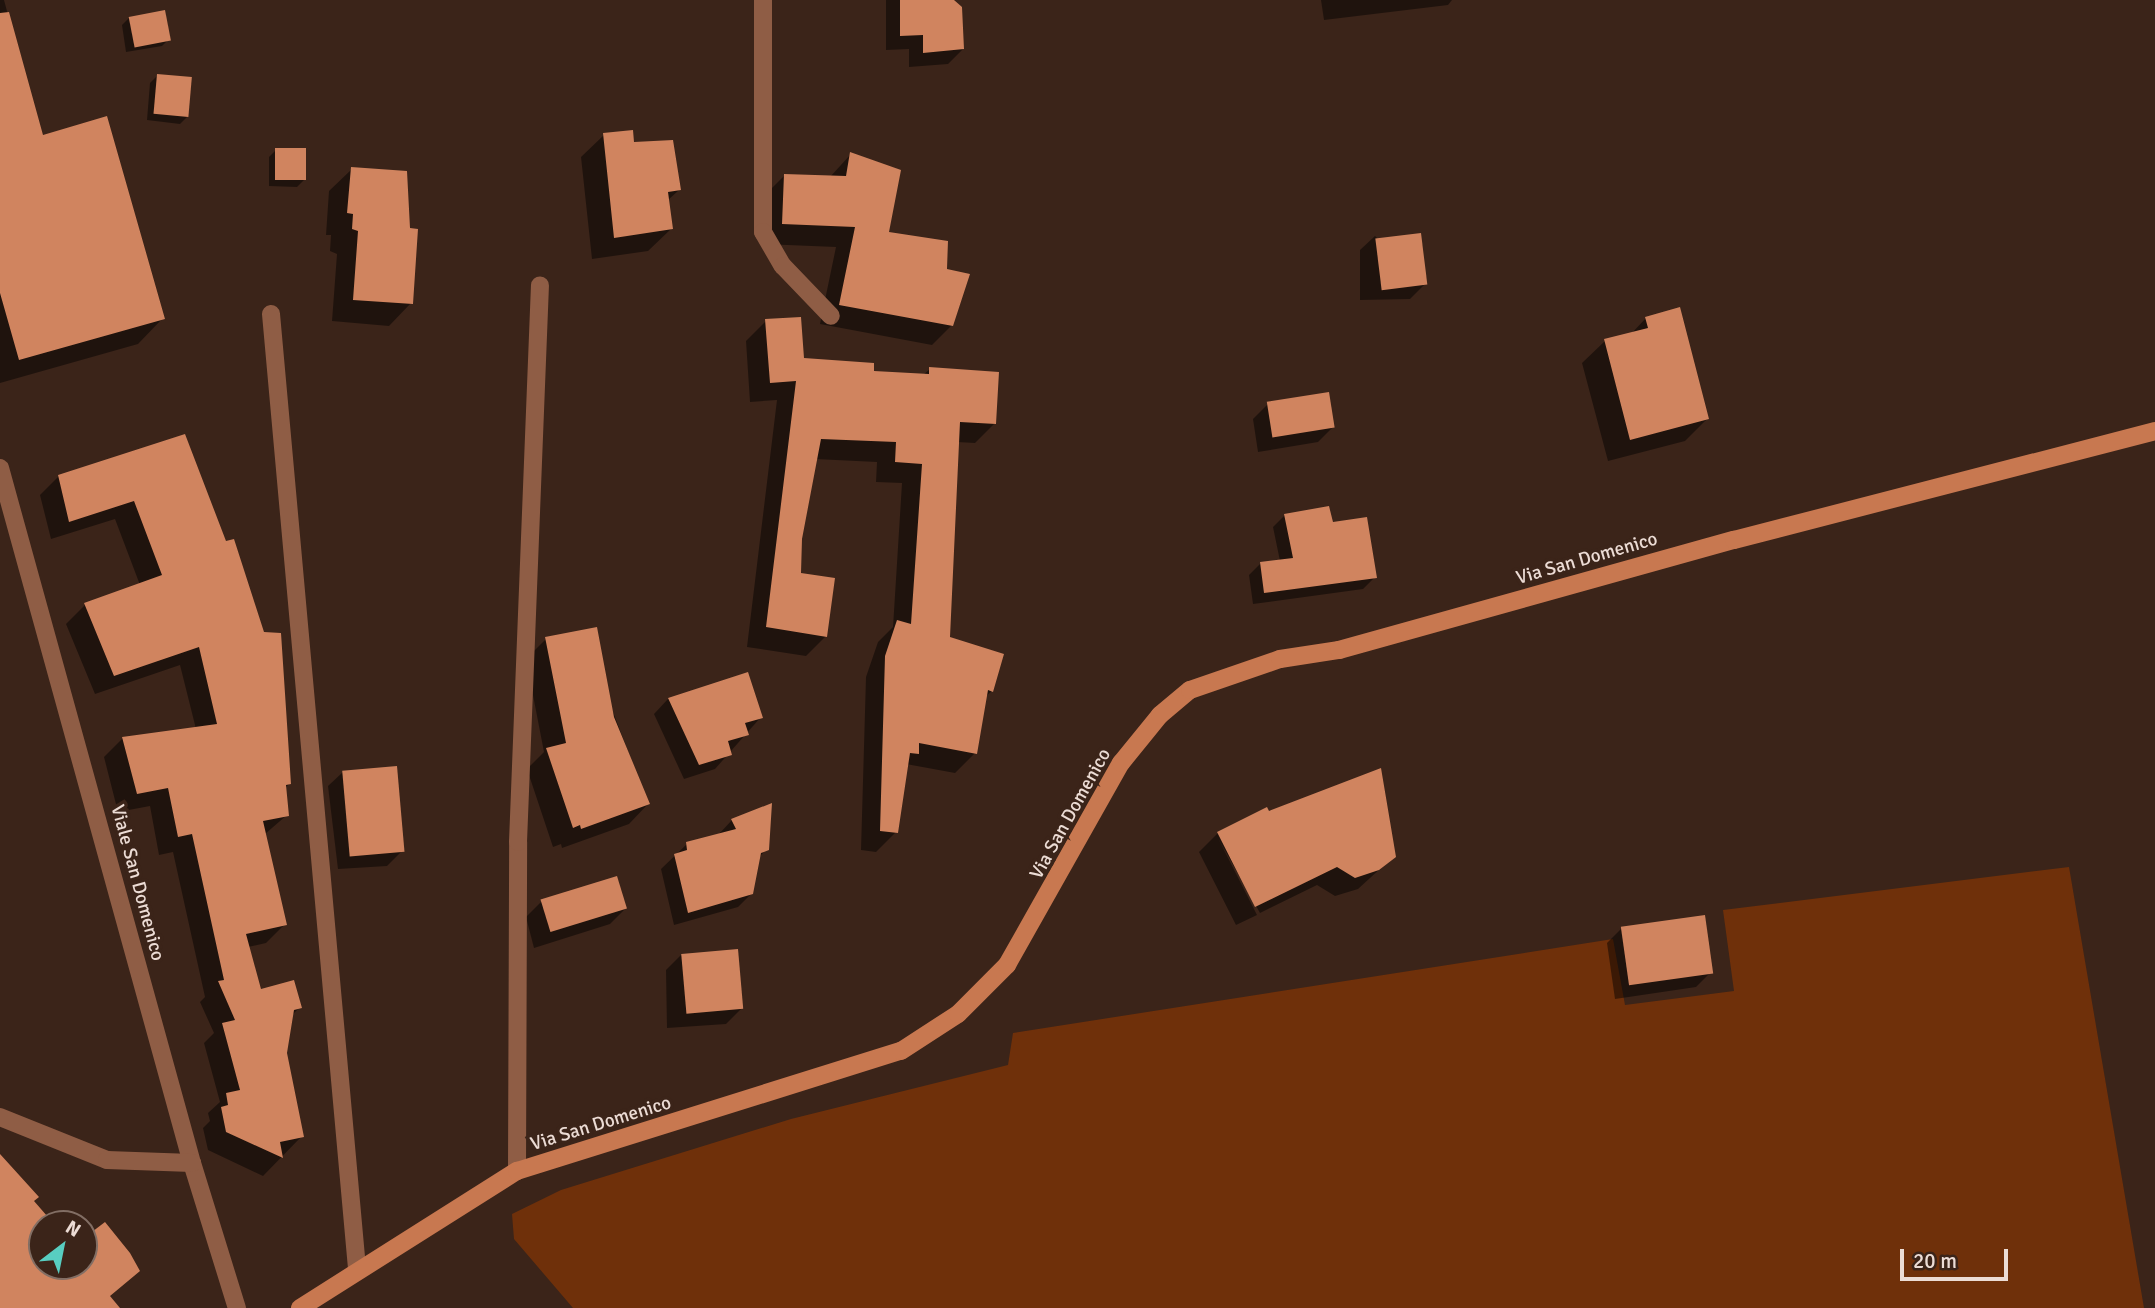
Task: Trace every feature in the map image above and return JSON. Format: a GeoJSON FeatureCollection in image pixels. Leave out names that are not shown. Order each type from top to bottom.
{"type":"FeatureCollection","features":[{"type":"Feature","properties":{"kind":"street"},"geometry":{"type":"LineString","coordinates":[[763,0],[763,232],[783,266],[831,316]]}},
{"type":"Feature","properties":{"kind":"street"},"geometry":{"type":"LineString","coordinates":[[517,1171],[517,842],[540,285]]}},
{"type":"Feature","properties":{"kind":"street"},"geometry":{"type":"LineString","coordinates":[[271,314],[357,1268]]}},
{"type":"Feature","properties":{"kind":"street","name":"Via San Domenico"},"geometry":{"type":"LineString","coordinates":[[300,1308],[357,1268],[517,1171],[901,1051],[958,1014],[1007,965],[1121,763],[1160,715],[1190,690],[1280,659],[1339,650],[1734,540],[2155,431]]}},
{"type":"Feature","properties":{"kind":"street","name":"Viale San Domenico"},"geometry":{"type":"LineString","coordinates":[[0,468],[192,1163],[236,1308]]}},
{"type":"Feature","properties":{"kind":"street"},"geometry":{"type":"LineString","coordinates":[[0,1117],[107,1160],[192,1163]]}},
{"type":"Feature","properties":{"kind":"shaded area"},"geometry":{"type":"Polygon","coordinates":[[[2069,867],[2144,1308],[573,1308],[514,1239],[512,1214],[561,1190],[791,1119],[1008,1065],[1013,1033],[1613,939],[1625,1005],[1734,991],[1723,910],[2069,867]]]}},
{"type":"Feature","properties":{"kind":"building"},"geometry":{"type":"Polygon","coordinates":[[[900,0],[954,0],[962,7],[964,49],[923,53],[923,35],[900,36],[900,0]]]}},
{"type":"Feature","properties":{"kind":"building"},"geometry":{"type":"Polygon","coordinates":[[[165,10],[171,40],[135,47],[129,17],[165,10]]]}},
{"type":"Feature","properties":{"kind":"building"},"geometry":{"type":"Polygon","coordinates":[[[9,12],[43,135],[107,116],[165,319],[19,360],[0,293],[0,13],[9,12]]]}},
{"type":"Feature","properties":{"kind":"building"},"geometry":{"type":"Polygon","coordinates":[[[157,74],[192,77],[188,117],[154,114],[157,74]]]}},
{"type":"Feature","properties":{"kind":"building"},"geometry":{"type":"Polygon","coordinates":[[[633,130],[634,142],[673,140],[681,190],[668,192],[673,229],[614,238],[603,133],[633,130]]]}},
{"type":"Feature","properties":{"kind":"building"},"geometry":{"type":"Polygon","coordinates":[[[275,148],[306,148],[306,180],[275,180],[275,148]]]}},
{"type":"Feature","properties":{"kind":"building"},"geometry":{"type":"Polygon","coordinates":[[[850,152],[901,170],[889,232],[948,241],[947,269],[970,274],[953,326],[839,305],[855,227],[782,224],[784,174],[846,176],[850,152]]]}},
{"type":"Feature","properties":{"kind":"building"},"geometry":{"type":"Polygon","coordinates":[[[351,167],[407,171],[410,228],[418,229],[413,304],[353,300],[358,231],[352,229],[353,214],[347,213],[351,167]]]}},
{"type":"Feature","properties":{"kind":"building"},"geometry":{"type":"Polygon","coordinates":[[[1421,233],[1427,285],[1382,290],[1375,239],[1421,233]]]}},
{"type":"Feature","properties":{"kind":"building"},"geometry":{"type":"Polygon","coordinates":[[[1680,307],[1709,419],[1630,440],[1604,339],[1648,328],[1645,317],[1680,307]]]}},
{"type":"Feature","properties":{"kind":"building"},"geometry":{"type":"Polygon","coordinates":[[[801,317],[804,358],[874,363],[874,371],[929,374],[929,367],[999,372],[996,424],[960,422],[950,637],[1004,654],[993,692],[988,690],[977,754],[919,743],[919,754],[910,753],[898,833],[880,831],[885,656],[897,620],[911,624],[922,464],[895,462],[896,442],[821,439],[802,539],[801,573],[835,578],[827,637],[766,627],[796,381],[770,383],[765,319],[801,317]]]}},
{"type":"Feature","properties":{"kind":"building"},"geometry":{"type":"Polygon","coordinates":[[[1329,392],[1335,428],[1272,437],[1267,402],[1329,392]]]}},
{"type":"Feature","properties":{"kind":"building"},"geometry":{"type":"Polygon","coordinates":[[[185,434],[226,541],[234,539],[264,632],[281,633],[291,784],[286,785],[289,816],[263,821],[287,925],[246,934],[261,989],[294,980],[302,1008],[294,1010],[287,1053],[304,1137],[280,1142],[283,1158],[226,1132],[221,1107],[228,1105],[226,1093],[240,1090],[222,1023],[235,1020],[218,981],[224,980],[192,834],[178,837],[168,788],[137,794],[122,737],[217,724],[199,647],[114,676],[84,603],[162,575],[134,501],[69,522],[58,475],[185,434]]]}},
{"type":"Feature","properties":{"kind":"building"},"geometry":{"type":"Polygon","coordinates":[[[1329,506],[1333,522],[1367,517],[1377,578],[1264,593],[1260,562],[1293,558],[1284,514],[1329,506]]]}},
{"type":"Feature","properties":{"kind":"building"},"geometry":{"type":"Polygon","coordinates":[[[597,627],[614,717],[650,804],[581,829],[580,825],[573,828],[546,748],[566,743],[545,637],[597,627]]]}},
{"type":"Feature","properties":{"kind":"building"},"geometry":{"type":"Polygon","coordinates":[[[748,672],[763,718],[745,723],[749,735],[728,741],[732,755],[699,765],[668,698],[748,672]]]}},
{"type":"Feature","properties":{"kind":"building"},"geometry":{"type":"Polygon","coordinates":[[[397,766],[404,852],[350,856],[342,771],[397,766]]]}},
{"type":"Feature","properties":{"kind":"building"},"geometry":{"type":"Polygon","coordinates":[[[1381,768],[1396,857],[1379,870],[1355,878],[1337,867],[1255,907],[1217,832],[1267,807],[1269,811],[1381,768]]]}},
{"type":"Feature","properties":{"kind":"building"},"geometry":{"type":"Polygon","coordinates":[[[772,803],[769,850],[761,853],[753,894],[688,913],[674,854],[687,850],[686,842],[736,829],[731,819],[772,803]]]}},
{"type":"Feature","properties":{"kind":"building"},"geometry":{"type":"Polygon","coordinates":[[[617,876],[627,909],[550,932],[540,899],[617,876]]]}},
{"type":"Feature","properties":{"kind":"building"},"geometry":{"type":"Polygon","coordinates":[[[1705,915],[1713,973],[1629,985],[1621,927],[1705,915]]]}},
{"type":"Feature","properties":{"kind":"building"},"geometry":{"type":"Polygon","coordinates":[[[738,949],[743,1009],[686,1014],[681,954],[738,949]]]}},
{"type":"Feature","properties":{"kind":"building"},"geometry":{"type":"Polygon","coordinates":[[[0,1154],[39,1197],[34,1201],[42,1210],[28,1210],[28,1280],[98,1280],[98,1227],[105,1222],[130,1253],[140,1271],[110,1296],[120,1308],[0,1308],[0,1154]]]}}]}
